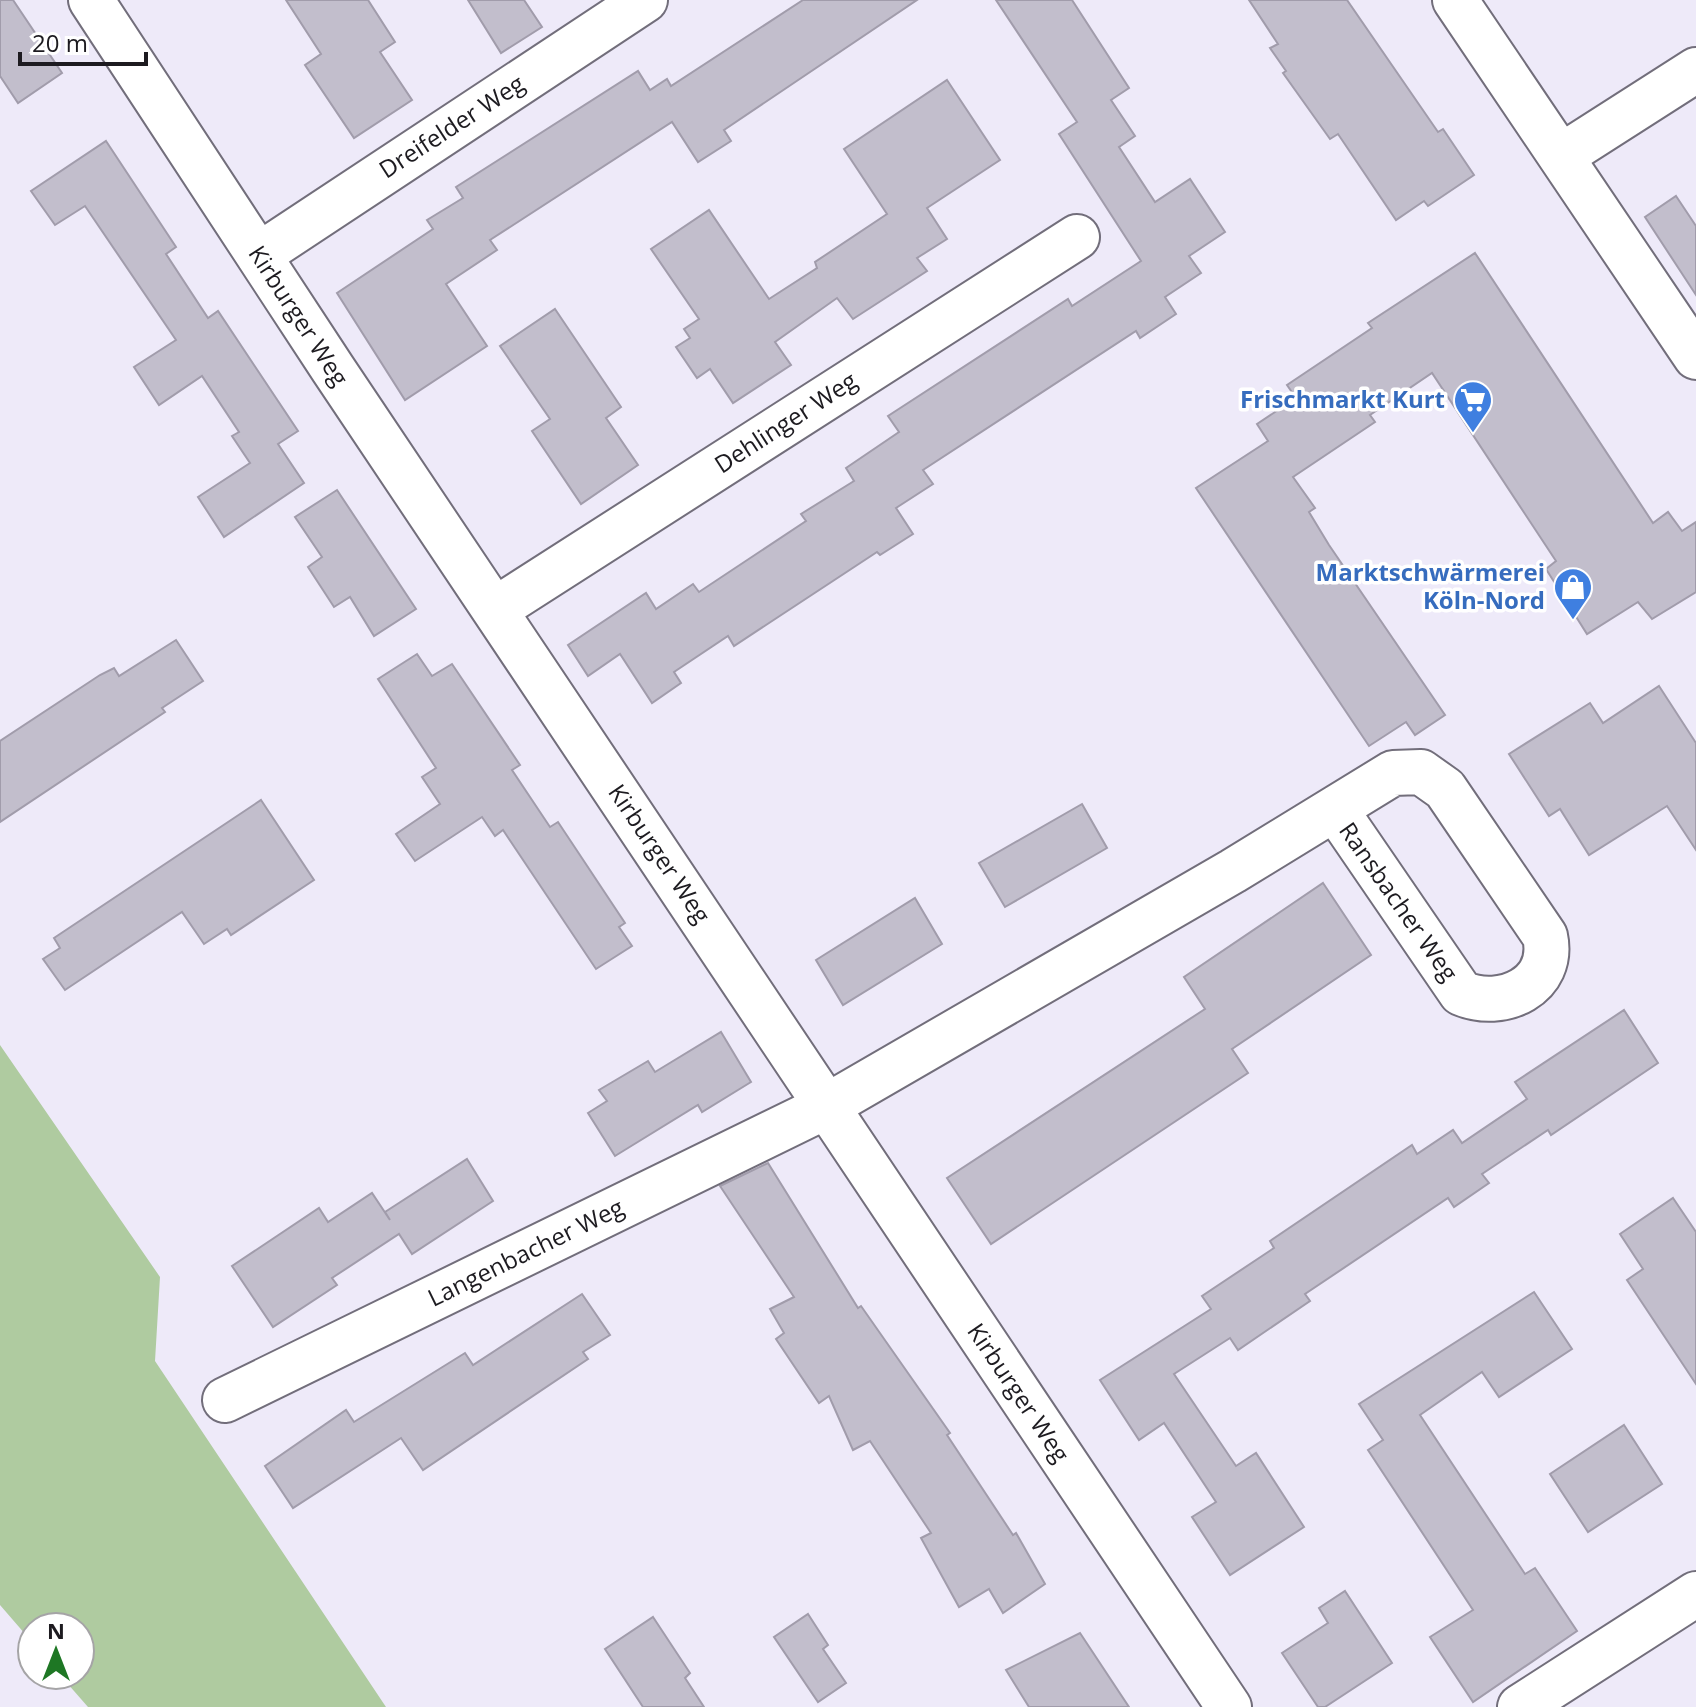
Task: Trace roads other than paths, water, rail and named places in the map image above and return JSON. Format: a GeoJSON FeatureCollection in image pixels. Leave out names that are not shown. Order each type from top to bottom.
{"type":"FeatureCollection","features":[{"type":"Feature","properties":{"kind":"street","name":"Kirburger Weg"},"geometry":{"type":"LineString","coordinates":[[91,0],[1229,1707]]}},
{"type":"Feature","properties":{"kind":"street","name":"Dreifelder Weg"},"geometry":{"type":"LineString","coordinates":[[259,255],[645,0]]}},
{"type":"Feature","properties":{"kind":"street"},"geometry":{"type":"LineString","coordinates":[[1455,0],[1563,155],[1696,357]]}},
{"type":"Feature","properties":{"kind":"street"},"geometry":{"type":"LineString","coordinates":[[1563,155],[1696,70]]}},
{"type":"Feature","properties":{"kind":"street","name":"Dehlinger Weg"},"geometry":{"type":"LineString","coordinates":[[496,609],[1077,237]]}},
{"type":"Feature","properties":{"kind":"street","name":"Ransbacher Weg"},"geometry":{"type":"LineString","coordinates":[[827,1106],[1393,773],[1409,770],[1433,778],[1445,789],[1545,936],[1548,950],[1545,964],[1532,984],[1511,998],[1493,1001],[1461,993],[1335,809]]}},
{"type":"Feature","properties":{"kind":"street","name":"Langenbacher Weg"},"geometry":{"type":"LineString","coordinates":[[225,1400],[827,1106]]}},
{"type":"Feature","properties":{"kind":"street"},"geometry":{"type":"LineString","coordinates":[[1520,1707],[1696,1594]]}},
{"type":"Feature","properties":{"kind":"place","name":"Frischmarkt Kurt"},"geometry":{"type":"Point","coordinates":[1473,434]}},
{"type":"Feature","properties":{"kind":"place","name":"Marktschwärmerei Köln-Nord"},"geometry":{"type":"Point","coordinates":[1573,621]}}]}
